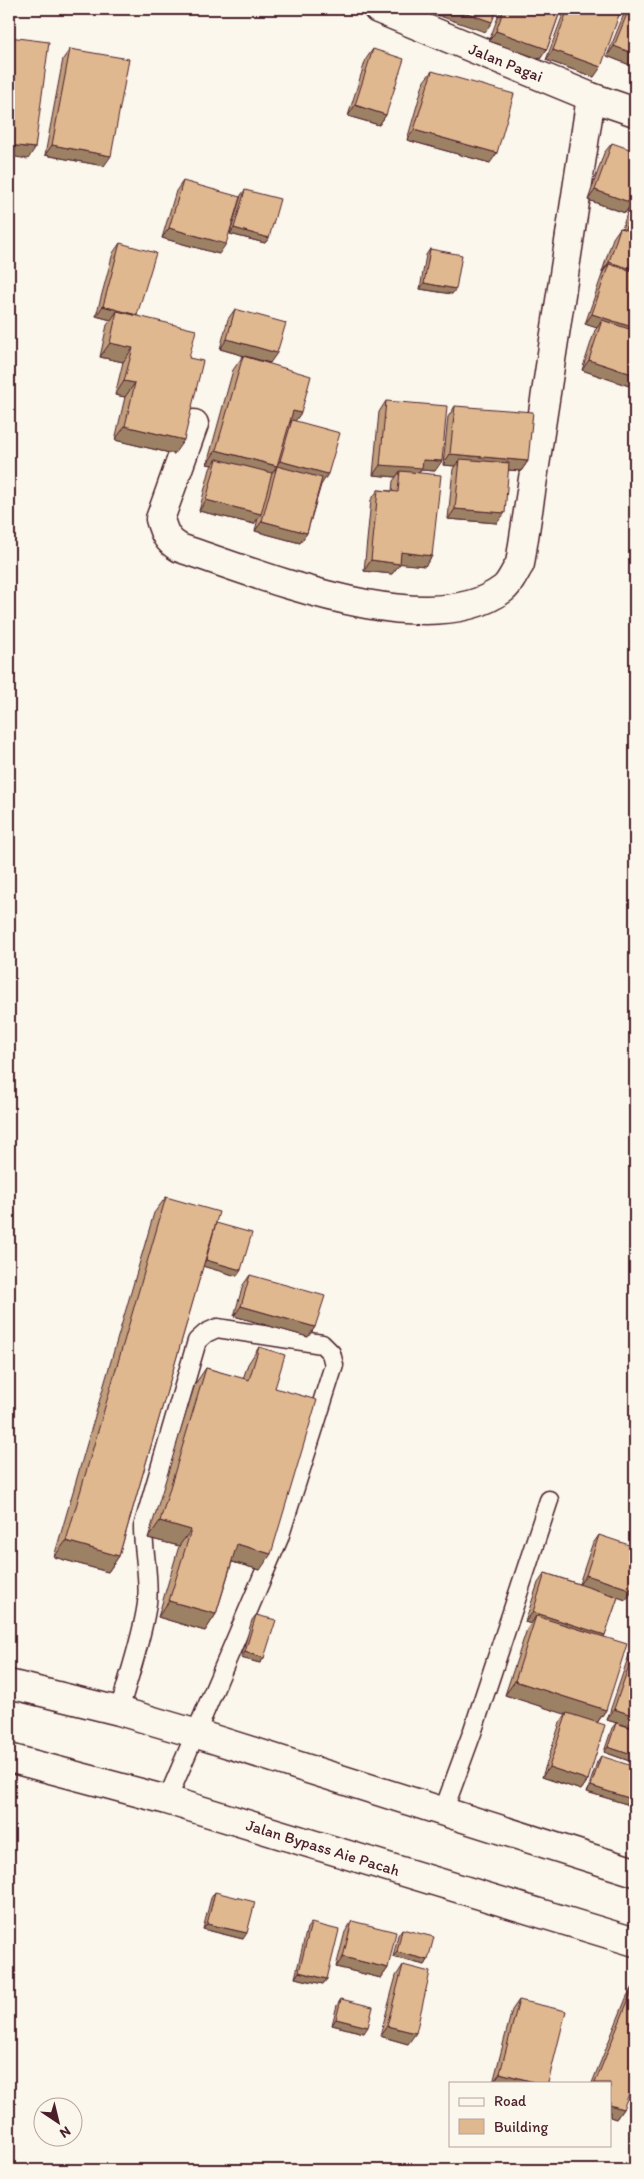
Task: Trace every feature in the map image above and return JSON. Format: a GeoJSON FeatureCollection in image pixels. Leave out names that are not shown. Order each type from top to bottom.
{"type":"FeatureCollection","features":[{"type":"Feature","properties":{"kind":"main road","name":"Jalan Pagai"},"geometry":{"type":"LineString","coordinates":[[378,9],[591,97],[635,112]]}},
{"type":"Feature","properties":{"kind":"main road"},"geometry":{"type":"LineString","coordinates":[[194,424],[160,519],[163,532],[170,542],[180,548],[339,600],[418,610],[472,605],[504,588],[520,564],[591,97]]}},
{"type":"Feature","properties":{"kind":"main road"},"geometry":{"type":"LineString","coordinates":[[9,1684],[119,1711],[442,1812],[634,1867]]}},
{"type":"Feature","properties":{"kind":"main road","name":"Jalan Bypass Aie Pacah"},"geometry":{"type":"LineString","coordinates":[[9,1758],[167,1800],[635,1942]]}},
{"type":"Feature","properties":{"kind":"lane"},"geometry":{"type":"LineString","coordinates":[[119,1711],[147,1604],[148,1583],[143,1553],[142,1527],[198,1341],[206,1333],[217,1328],[322,1344],[331,1354],[334,1365],[282,1529],[167,1800]]}},
{"type":"Feature","properties":{"kind":"lane"},"geometry":{"type":"LineString","coordinates":[[442,1812],[472,1733],[549,1500]]}},
{"type":"Feature","properties":{"kind":"building"},"geometry":{"type":"Polygon","coordinates":[[[455,9],[497,9],[492,22],[455,9]]]}},
{"type":"Feature","properties":{"kind":"building"},"geometry":{"type":"Polygon","coordinates":[[[504,9],[561,9],[547,49],[496,31],[504,9]]]}},
{"type":"Feature","properties":{"kind":"building"},"geometry":{"type":"Polygon","coordinates":[[[568,9],[601,9],[619,15],[601,67],[553,50],[568,9]]]}},
{"type":"Feature","properties":{"kind":"building"},"geometry":{"type":"Polygon","coordinates":[[[629,9],[635,9],[635,54],[614,46],[629,9]]]}},
{"type":"Feature","properties":{"kind":"building"},"geometry":{"type":"Polygon","coordinates":[[[9,37],[49,42],[35,148],[9,145],[9,37]]]}},
{"type":"Feature","properties":{"kind":"building"},"geometry":{"type":"Polygon","coordinates":[[[70,49],[129,59],[111,156],[52,145],[70,49]]]}},
{"type":"Feature","properties":{"kind":"building"},"geometry":{"type":"Polygon","coordinates":[[[373,49],[404,59],[386,115],[355,105],[373,49]]]}},
{"type":"Feature","properties":{"kind":"building"},"geometry":{"type":"Polygon","coordinates":[[[432,71],[514,94],[497,153],[414,130],[432,71]]]}},
{"type":"Feature","properties":{"kind":"building"},"geometry":{"type":"Polygon","coordinates":[[[612,143],[635,151],[635,195],[632,203],[595,190],[612,143]]]}},
{"type":"Feature","properties":{"kind":"building"},"geometry":{"type":"Polygon","coordinates":[[[183,181],[240,197],[226,244],[169,228],[183,181]]]}},
{"type":"Feature","properties":{"kind":"building"},"geometry":{"type":"Polygon","coordinates":[[[245,190],[280,199],[269,238],[234,228],[245,190]]]}},
{"type":"Feature","properties":{"kind":"building"},"geometry":{"type":"Polygon","coordinates":[[[635,201],[635,230],[626,227],[635,201]]]}},
{"type":"Feature","properties":{"kind":"building"},"geometry":{"type":"Polygon","coordinates":[[[620,228],[635,233],[635,270],[609,262],[620,228]]]}},
{"type":"Feature","properties":{"kind":"building"},"geometry":{"type":"Polygon","coordinates":[[[120,243],[156,253],[137,315],[103,306],[120,243]]]}},
{"type":"Feature","properties":{"kind":"building"},"geometry":{"type":"Polygon","coordinates":[[[430,249],[462,255],[456,289],[424,283],[430,249]]]}},
{"type":"Feature","properties":{"kind":"building"},"geometry":{"type":"Polygon","coordinates":[[[609,264],[635,272],[635,328],[592,314],[609,264]]]}},
{"type":"Feature","properties":{"kind":"building"},"geometry":{"type":"Polygon","coordinates":[[[235,309],[286,323],[277,353],[227,339],[235,309]]]}},
{"type":"Feature","properties":{"kind":"building"},"geometry":{"type":"Polygon","coordinates":[[[117,311],[196,330],[189,358],[203,361],[184,440],[125,426],[135,383],[124,381],[133,348],[110,343],[117,311]]]}},
{"type":"Feature","properties":{"kind":"building"},"geometry":{"type":"Polygon","coordinates":[[[602,320],[635,331],[635,375],[589,360],[602,320]]]}},
{"type":"Feature","properties":{"kind":"building"},"geometry":{"type":"Polygon","coordinates":[[[243,356],[311,376],[301,413],[293,411],[277,466],[216,450],[243,356]]]}},
{"type":"Feature","properties":{"kind":"building"},"geometry":{"type":"Polygon","coordinates":[[[386,401],[447,406],[442,461],[423,460],[422,468],[380,465],[386,401]]]}},
{"type":"Feature","properties":{"kind":"building"},"geometry":{"type":"Polygon","coordinates":[[[455,406],[533,412],[528,461],[450,454],[455,406]]]}},
{"type":"Feature","properties":{"kind":"building"},"geometry":{"type":"Polygon","coordinates":[[[292,420],[340,433],[328,474],[280,461],[292,420]]]}},
{"type":"Feature","properties":{"kind":"building"},"geometry":{"type":"Polygon","coordinates":[[[217,459],[272,473],[261,514],[206,500],[217,459]]]}},
{"type":"Feature","properties":{"kind":"building"},"geometry":{"type":"Polygon","coordinates":[[[460,459],[509,463],[505,513],[455,509],[460,459]]]}},
{"type":"Feature","properties":{"kind":"building"},"geometry":{"type":"Polygon","coordinates":[[[277,466],[322,478],[307,533],[262,521],[277,466]]]}},
{"type":"Feature","properties":{"kind":"building"},"geometry":{"type":"Polygon","coordinates":[[[400,471],[441,475],[432,556],[401,552],[400,564],[371,560],[378,490],[398,492],[400,471]]]}},
{"type":"Feature","properties":{"kind":"building"},"geometry":{"type":"Polygon","coordinates":[[[166,1197],[219,1212],[119,1556],[66,1541],[166,1197]]]}},
{"type":"Feature","properties":{"kind":"building"},"geometry":{"type":"Polygon","coordinates":[[[216,1223],[252,1233],[241,1270],[206,1260],[216,1223]]]}},
{"type":"Feature","properties":{"kind":"building"},"geometry":{"type":"Polygon","coordinates":[[[250,1275],[325,1296],[315,1327],[241,1306],[250,1275]]]}},
{"type":"Feature","properties":{"kind":"building"},"geometry":{"type":"Polygon","coordinates":[[[259,1347],[285,1355],[275,1388],[317,1400],[271,1554],[237,1544],[216,1614],[169,1601],[191,1530],[160,1521],[206,1368],[249,1380],[259,1347]]]}},
{"type":"Feature","properties":{"kind":"building"},"geometry":{"type":"Polygon","coordinates":[[[599,1535],[635,1547],[635,1584],[633,1590],[586,1575],[599,1535]]]}},
{"type":"Feature","properties":{"kind":"building"},"geometry":{"type":"Polygon","coordinates":[[[545,1573],[618,1597],[605,1635],[533,1612],[545,1573]]]}},
{"type":"Feature","properties":{"kind":"building"},"geometry":{"type":"Polygon","coordinates":[[[256,1615],[276,1620],[264,1658],[245,1652],[256,1615]]]}},
{"type":"Feature","properties":{"kind":"building"},"geometry":{"type":"Polygon","coordinates":[[[536,1616],[627,1644],[606,1710],[515,1681],[536,1616]]]}},
{"type":"Feature","properties":{"kind":"building"},"geometry":{"type":"Polygon","coordinates":[[[635,1648],[635,1716],[614,1709],[635,1648]]]}},
{"type":"Feature","properties":{"kind":"building"},"geometry":{"type":"Polygon","coordinates":[[[567,1713],[605,1725],[588,1780],[549,1767],[567,1713]]]}},
{"type":"Feature","properties":{"kind":"building"},"geometry":{"type":"Polygon","coordinates":[[[616,1723],[635,1729],[635,1756],[608,1747],[616,1723]]]}},
{"type":"Feature","properties":{"kind":"building"},"geometry":{"type":"Polygon","coordinates":[[[601,1756],[635,1767],[635,1800],[591,1786],[601,1756]]]}},
{"type":"Feature","properties":{"kind":"building"},"geometry":{"type":"Polygon","coordinates":[[[215,1892],[255,1902],[247,1933],[207,1924],[215,1892]]]}},
{"type":"Feature","properties":{"kind":"building"},"geometry":{"type":"Polygon","coordinates":[[[352,1921],[396,1932],[388,1968],[343,1957],[352,1921]]]}},
{"type":"Feature","properties":{"kind":"building"},"geometry":{"type":"Polygon","coordinates":[[[311,1923],[339,1930],[327,1979],[299,1972],[311,1923]]]}},
{"type":"Feature","properties":{"kind":"building"},"geometry":{"type":"Polygon","coordinates":[[[402,1929],[434,1937],[428,1960],[397,1952],[402,1929]]]}},
{"type":"Feature","properties":{"kind":"building"},"geometry":{"type":"Polygon","coordinates":[[[403,1965],[430,1972],[416,2033],[387,2026],[403,1965]]]}},
{"type":"Feature","properties":{"kind":"building"},"geometry":{"type":"Polygon","coordinates":[[[635,1986],[635,2079],[623,2109],[612,2106],[612,2082],[595,2082],[635,1986]]]}},
{"type":"Feature","properties":{"kind":"building"},"geometry":{"type":"Polygon","coordinates":[[[341,1999],[373,2007],[368,2027],[336,2019],[341,1999]]]}},
{"type":"Feature","properties":{"kind":"building"},"geometry":{"type":"Polygon","coordinates":[[[519,2000],[566,2011],[548,2082],[534,2082],[500,2073],[519,2000]]]}}]}
